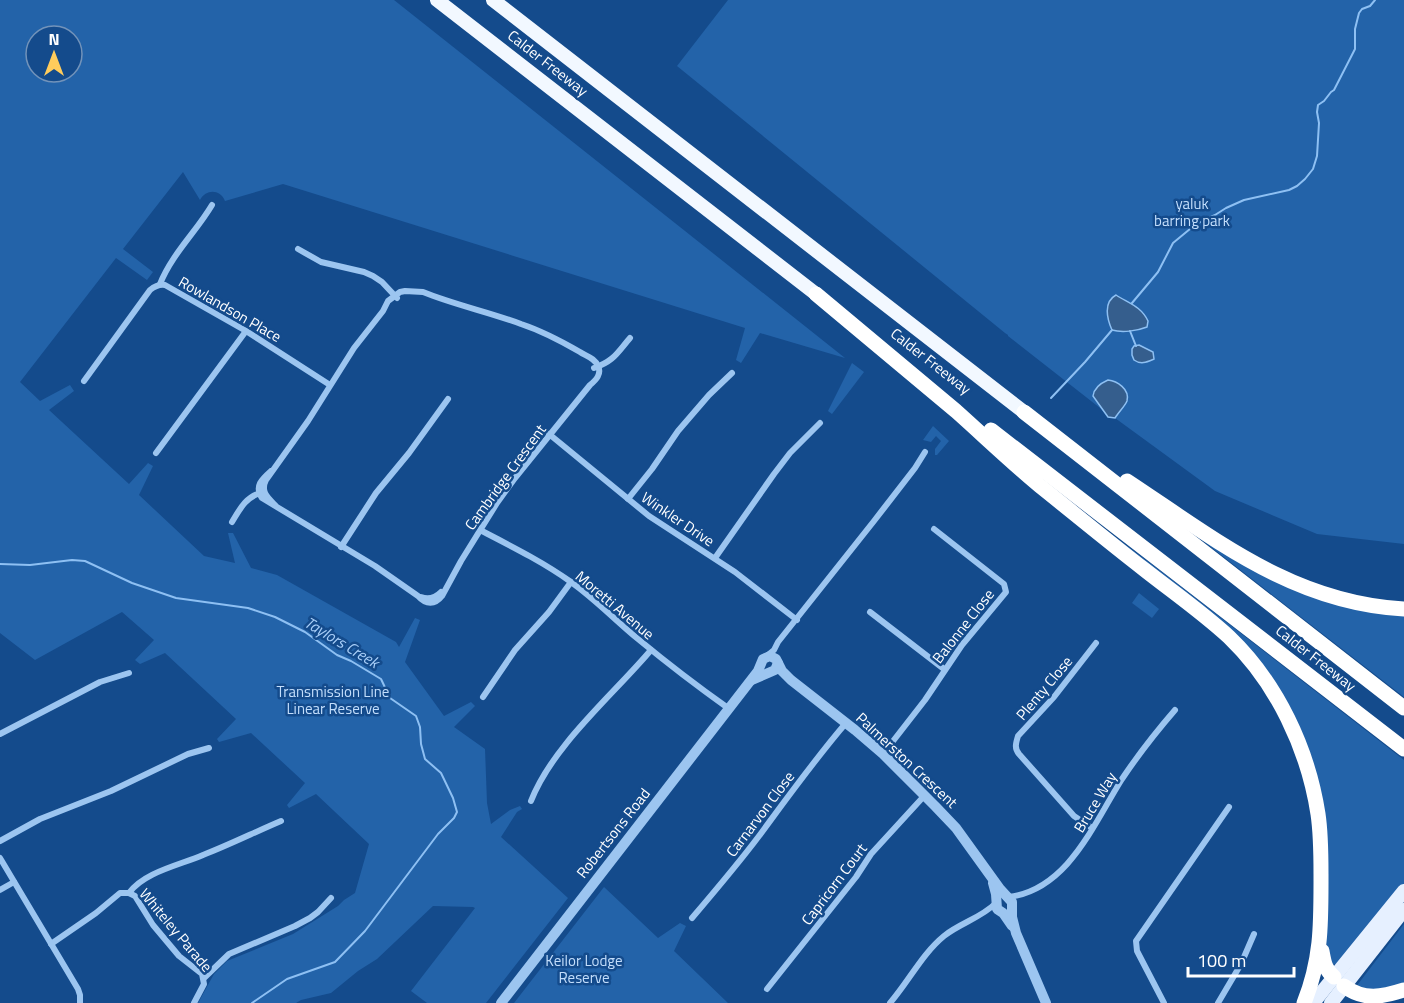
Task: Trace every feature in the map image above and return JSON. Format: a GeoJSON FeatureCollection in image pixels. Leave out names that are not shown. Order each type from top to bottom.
{"type":"FeatureCollection","features":[{"type":"Feature","properties":{"kind":"highway","name":"Calder Freeway"},"geometry":{"type":"LineString","coordinates":[[437,0],[1404,749]]}},
{"type":"Feature","properties":{"kind":"highway","name":"Calder Freeway"},"geometry":{"type":"LineString","coordinates":[[493,0],[1404,708]]}},
{"type":"Feature","properties":{"kind":"highway"},"geometry":{"type":"LineString","coordinates":[[816,294],[956,412],[1031,479],[1212,623],[1235,643],[1258,671],[1280,704],[1298,741],[1308,768],[1316,802],[1322,848],[1320,942],[1313,977],[1304,1003]]}},
{"type":"Feature","properties":{"kind":"highway"},"geometry":{"type":"LineString","coordinates":[[1024,412],[1226,547],[1272,574],[1342,600],[1404,609]]}},
{"type":"Feature","properties":{"kind":"highway"},"geometry":{"type":"LineString","coordinates":[[1320,942],[1324,965],[1330,974],[1354,992],[1371,997],[1404,992]]}},
{"type":"Feature","properties":{"kind":"highway"},"geometry":{"type":"LineString","coordinates":[[1385,1003],[1404,992]]}},
{"type":"Feature","properties":{"kind":"main road"},"geometry":{"type":"LineString","coordinates":[[1330,1003],[1339,982],[1404,891]]}},
{"type":"Feature","properties":{"kind":"main road"},"geometry":{"type":"LineString","coordinates":[[1313,1003],[1339,982],[1404,910]]}},
{"type":"Feature","properties":{"kind":"street"},"geometry":{"type":"LineString","coordinates":[[160,284],[176,255],[213,204]]}},
{"type":"Feature","properties":{"kind":"street"},"geometry":{"type":"LineString","coordinates":[[298,249],[321,262],[363,272],[382,282],[396,297]]}},
{"type":"Feature","properties":{"kind":"street","name":"Rowlandson Place"},"geometry":{"type":"LineString","coordinates":[[84,381],[150,290],[160,284],[246,330],[330,385]]}},
{"type":"Feature","properties":{"kind":"street"},"geometry":{"type":"LineString","coordinates":[[232,522],[244,503],[261,493],[271,471],[303,429],[354,348],[396,297],[412,293],[436,297],[533,328],[583,354],[597,367],[611,360],[630,338]]}},
{"type":"Feature","properties":{"kind":"street"},"geometry":{"type":"LineString","coordinates":[[156,453],[246,330]]}},
{"type":"Feature","properties":{"kind":"street","name":"Cambridge Crescent"},"geometry":{"type":"LineString","coordinates":[[261,493],[276,506],[375,566],[418,596],[433,601],[446,587],[509,487],[590,385],[597,367]]}},
{"type":"Feature","properties":{"kind":"street"},"geometry":{"type":"LineString","coordinates":[[628,499],[652,469],[678,430],[732,373]]}},
{"type":"Feature","properties":{"kind":"street"},"geometry":{"type":"LineString","coordinates":[[341,547],[376,493],[409,453],[448,399]]}},
{"type":"Feature","properties":{"kind":"street"},"geometry":{"type":"LineString","coordinates":[[715,558],[790,453],[820,423]]}},
{"type":"Feature","properties":{"kind":"street","name":"Winkler Drive"},"geometry":{"type":"LineString","coordinates":[[549,434],[649,516],[715,558],[797,620]]}},
{"type":"Feature","properties":{"kind":"street"},"geometry":{"type":"LineString","coordinates":[[771,665],[774,650],[782,638],[926,452]]}},
{"type":"Feature","properties":{"kind":"street","name":"Balonne Close"},"geometry":{"type":"LineString","coordinates":[[883,754],[925,700],[962,645],[1004,595],[1006,589],[1004,584],[934,529]]}},
{"type":"Feature","properties":{"kind":"street","name":"Moretti Avenue"},"geometry":{"type":"LineString","coordinates":[[480,530],[572,582],[651,650],[697,687],[728,708]]}},
{"type":"Feature","properties":{"kind":"street"},"geometry":{"type":"LineString","coordinates":[[483,697],[515,650],[572,582]]}},
{"type":"Feature","properties":{"kind":"street"},"geometry":{"type":"LineString","coordinates":[[870,612],[944,669]]}},
{"type":"Feature","properties":{"kind":"street"},"geometry":{"type":"LineString","coordinates":[[771,665],[782,638]]}},
{"type":"Feature","properties":{"kind":"street","name":"Plenty Close"},"geometry":{"type":"LineString","coordinates":[[1092,828],[1074,816],[1019,754],[1016,744],[1018,736],[1054,697],[1096,643]]}},
{"type":"Feature","properties":{"kind":"street"},"geometry":{"type":"LineString","coordinates":[[531,801],[552,764],[569,741],[651,650]]}},
{"type":"Feature","properties":{"kind":"street","name":"Palmerston Crescent"},"geometry":{"type":"LineString","coordinates":[[771,665],[782,671],[883,754],[956,828],[990,874],[996,894],[1004,905],[1046,1003]]}},
{"type":"Feature","properties":{"kind":"street","name":"Robertsons Road"},"geometry":{"type":"LineString","coordinates":[[501,1003],[749,681],[771,665]]}},
{"type":"Feature","properties":{"kind":"street"},"geometry":{"type":"LineString","coordinates":[[0,734],[100,682],[129,673]]}},
{"type":"Feature","properties":{"kind":"street","name":"Bruce Way"},"geometry":{"type":"LineString","coordinates":[[1004,905],[1041,887],[1077,854],[1142,750],[1175,710]]}},
{"type":"Feature","properties":{"kind":"street","name":"Carnarvon Close"},"geometry":{"type":"LineString","coordinates":[[692,918],[733,869],[846,723]]}},
{"type":"Feature","properties":{"kind":"street"},"geometry":{"type":"LineString","coordinates":[[0,841],[40,819],[111,791],[188,754],[210,748]]}},
{"type":"Feature","properties":{"kind":"street","name":"Capricorn Court"},"geometry":{"type":"LineString","coordinates":[[766,989],[856,877],[871,854],[925,795]]}},
{"type":"Feature","properties":{"kind":"street"},"geometry":{"type":"LineString","coordinates":[[1164,1003],[1137,951],[1136,941],[1229,807]]}},
{"type":"Feature","properties":{"kind":"street"},"geometry":{"type":"LineString","coordinates":[[129,893],[136,884],[152,875],[205,855],[281,821]]}},
{"type":"Feature","properties":{"kind":"street"},"geometry":{"type":"LineString","coordinates":[[0,858],[78,989],[80,1003]]}},
{"type":"Feature","properties":{"kind":"street"},"geometry":{"type":"LineString","coordinates":[[0,890],[14,882]]}},
{"type":"Feature","properties":{"kind":"street","name":"Whiteley Parade"},"geometry":{"type":"LineString","coordinates":[[51,944],[96,913],[120,893],[129,893],[137,898],[153,925],[179,956],[202,974],[203,988],[194,1003]]}},
{"type":"Feature","properties":{"kind":"street","name":"Bruce Way"},"geometry":{"type":"LineString","coordinates":[[1004,905],[1025,895]]}},
{"type":"Feature","properties":{"kind":"street"},"geometry":{"type":"LineString","coordinates":[[204,978],[229,954],[310,918],[331,898]]}},
{"type":"Feature","properties":{"kind":"street"},"geometry":{"type":"LineString","coordinates":[[890,1003],[928,952],[945,935],[1004,905]]}},
{"type":"Feature","properties":{"kind":"street"},"geometry":{"type":"LineString","coordinates":[[1218,1003],[1241,964],[1254,934]]}},
{"type":"Feature","properties":{"kind":"green space","name":"Transmission Line Linear Reserve"},"geometry":{"type":"Polygon","coordinates":[[[0,0],[394,0],[845,358],[760,333],[741,363],[736,360],[745,328],[283,184],[225,201],[220,194],[209,192],[200,200],[183,172],[123,249],[153,272],[147,280],[116,258],[20,382],[40,401],[70,385],[74,391],[49,410],[129,484],[148,463],[153,466],[139,495],[204,556],[235,563],[228,533],[233,533],[251,568],[277,575],[396,642],[399,647],[415,618],[420,620],[405,662],[444,716],[471,702],[475,706],[454,727],[485,749],[487,803],[491,824],[510,810],[520,806],[522,809],[517,812],[501,837],[568,898],[486,1003],[427,1003],[411,991],[475,908],[433,906],[377,959],[331,993],[296,1003],[198,1003],[214,974],[227,961],[293,934],[355,893],[369,844],[316,794],[289,808],[287,805],[305,783],[251,733],[219,742],[217,739],[236,719],[165,653],[140,664],[135,660],[154,640],[122,612],[35,660],[0,633],[0,0]]]}},
{"type":"Feature","properties":{"kind":"green space","name":"yaluk barring park"},"geometry":{"type":"Polygon","coordinates":[[[728,0],[1404,0],[1404,544],[1317,534],[1215,491],[1115,418],[1108,417],[1100,408],[1008,336],[677,66],[728,0]]]}},
{"type":"Feature","properties":{"kind":"green space"},"geometry":{"type":"Polygon","coordinates":[[[852,363],[864,372],[832,414],[828,411],[852,363]]]}},
{"type":"Feature","properties":{"kind":"green space"},"geometry":{"type":"Polygon","coordinates":[[[933,426],[949,441],[937,455],[935,455],[935,449],[941,441],[936,436],[931,442],[923,440],[933,426]]]}},
{"type":"Feature","properties":{"kind":"green space"},"geometry":{"type":"Polygon","coordinates":[[[1049,487],[1404,760],[1404,884],[1338,965],[1333,964],[1326,942],[1325,831],[1265,672],[1049,487]]]}},
{"type":"Feature","properties":{"kind":"green space"},"geometry":{"type":"Polygon","coordinates":[[[1185,527],[1265,574],[1404,613],[1404,697],[1185,527]]]}},
{"type":"Feature","properties":{"kind":"green space"},"geometry":{"type":"Polygon","coordinates":[[[1139,593],[1159,609],[1152,618],[1132,603],[1139,593]]]}},
{"type":"Feature","properties":{"kind":"green space","name":"Keilor Lodge Reserve"},"geometry":{"type":"Polygon","coordinates":[[[604,887],[658,938],[680,923],[686,926],[674,951],[728,1003],[514,1003],[604,887]]]}},
{"type":"Feature","properties":{"kind":"green space"},"geometry":{"type":"Polygon","coordinates":[[[1404,924],[1404,986],[1388,991],[1355,988],[1404,924]]]}},
{"type":"Feature","properties":{"kind":"shaded area"},"geometry":{"type":"Polygon","coordinates":[[[1116,295],[1142,312],[1148,321],[1147,327],[1129,331],[1112,330],[1108,306],[1116,295]]]}},
{"type":"Feature","properties":{"kind":"shaded area"},"geometry":{"type":"Polygon","coordinates":[[[1139,345],[1153,352],[1154,359],[1142,363],[1134,360],[1132,349],[1139,345]]]}},
{"type":"Feature","properties":{"kind":"shaded area"},"geometry":{"type":"Polygon","coordinates":[[[1108,380],[1122,386],[1127,393],[1127,401],[1115,418],[1108,417],[1093,396],[1098,386],[1108,380]]]}},
{"type":"Feature","properties":{"kind":"waterway"},"geometry":{"type":"LineString","coordinates":[[1132,303],[1158,272],[1173,243],[1196,224],[1244,200],[1289,190],[1305,179],[1313,169],[1317,156],[1318,105],[1334,90],[1355,49],[1355,29],[1359,13],[1375,0]]}},
{"type":"Feature","properties":{"kind":"waterway"},"geometry":{"type":"LineString","coordinates":[[1051,398],[1112,330]]}},
{"type":"Feature","properties":{"kind":"waterway"},"geometry":{"type":"LineString","coordinates":[[1130,331],[1136,346]]}},
{"type":"Feature","properties":{"kind":"waterway","name":"Taylors Creek"},"geometry":{"type":"LineString","coordinates":[[0,564],[30,565],[72,560],[85,561],[132,583],[176,598],[248,608],[275,617],[305,632],[337,655],[381,679],[390,698],[416,716],[425,759],[441,773],[453,798],[457,812],[454,818],[438,834],[365,931],[335,962],[287,979],[252,1003]]}}]}
